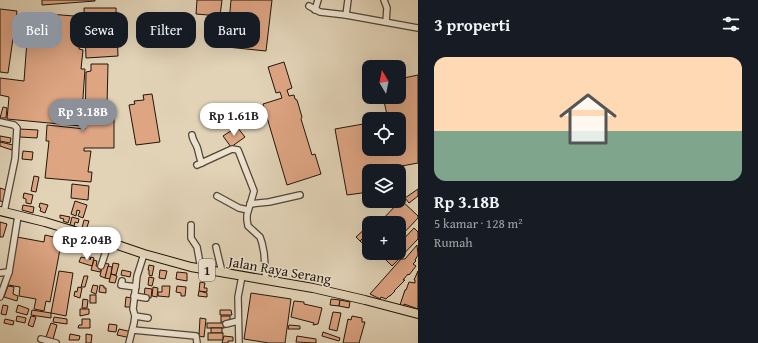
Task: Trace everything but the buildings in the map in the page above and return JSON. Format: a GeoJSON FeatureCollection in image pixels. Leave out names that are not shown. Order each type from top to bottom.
{"type":"FeatureCollection","features":[{"type":"Feature","properties":{"kind":"highway","name":"Jalan Raya Serang"},"geometry":{"type":"LineString","coordinates":[[2,211],[44,222],[144,254],[201,269],[313,288],[418,314]]}},
{"type":"Feature","properties":{"kind":"street"},"geometry":{"type":"LineString","coordinates":[[315,10],[318,0]]}},
{"type":"Feature","properties":{"kind":"street"},"geometry":{"type":"LineString","coordinates":[[346,15],[348,0]]}},
{"type":"Feature","properties":{"kind":"street"},"geometry":{"type":"LineString","coordinates":[[384,0],[387,8],[386,22]]}},
{"type":"Feature","properties":{"kind":"street"},"geometry":{"type":"LineString","coordinates":[[309,6],[315,10],[418,28]]}},
{"type":"Feature","properties":{"kind":"street"},"geometry":{"type":"LineString","coordinates":[[0,122],[14,125],[17,128],[15,159],[2,211]]}},
{"type":"Feature","properties":{"kind":"street"},"geometry":{"type":"LineString","coordinates":[[192,135],[193,142],[198,148],[200,164],[232,149],[238,150],[254,191],[247,220],[248,226],[260,237],[264,253],[266,280]]}},
{"type":"Feature","properties":{"kind":"street"},"geometry":{"type":"LineString","coordinates":[[217,196],[239,208],[300,195]]}},
{"type":"Feature","properties":{"kind":"street"},"geometry":{"type":"LineString","coordinates":[[0,297],[9,272],[18,216]]}},
{"type":"Feature","properties":{"kind":"street"},"geometry":{"type":"LineString","coordinates":[[191,225],[191,238],[198,247],[201,269]]}},
{"type":"Feature","properties":{"kind":"street"},"geometry":{"type":"LineString","coordinates":[[101,266],[109,242]]}},
{"type":"Feature","properties":{"kind":"street"},"geometry":{"type":"LineString","coordinates":[[216,247],[222,272]]}},
{"type":"Feature","properties":{"kind":"street"},"geometry":{"type":"LineString","coordinates":[[129,343],[135,316],[133,309],[137,276],[144,254]]}},
{"type":"Feature","properties":{"kind":"street"},"geometry":{"type":"LineString","coordinates":[[0,274],[9,272]]}},
{"type":"Feature","properties":{"kind":"street"},"geometry":{"type":"LineString","coordinates":[[239,343],[238,297],[242,276]]}},
{"type":"Feature","properties":{"kind":"street"},"geometry":{"type":"LineString","coordinates":[[122,281],[121,285],[136,287]]}},
{"type":"Feature","properties":{"kind":"street"},"geometry":{"type":"LineString","coordinates":[[134,296],[146,298]]}},
{"type":"Feature","properties":{"kind":"street"},"geometry":{"type":"LineString","coordinates":[[135,316],[148,318]]}},
{"type":"Feature","properties":{"kind":"street"},"geometry":{"type":"LineString","coordinates":[[226,324],[238,321]]}},
{"type":"Feature","properties":{"kind":"street"},"geometry":{"type":"LineString","coordinates":[[133,330],[196,336],[197,343]]}},
{"type":"Feature","properties":{"kind":"street"},"geometry":{"type":"LineString","coordinates":[[41,339],[56,343]]}}]}
